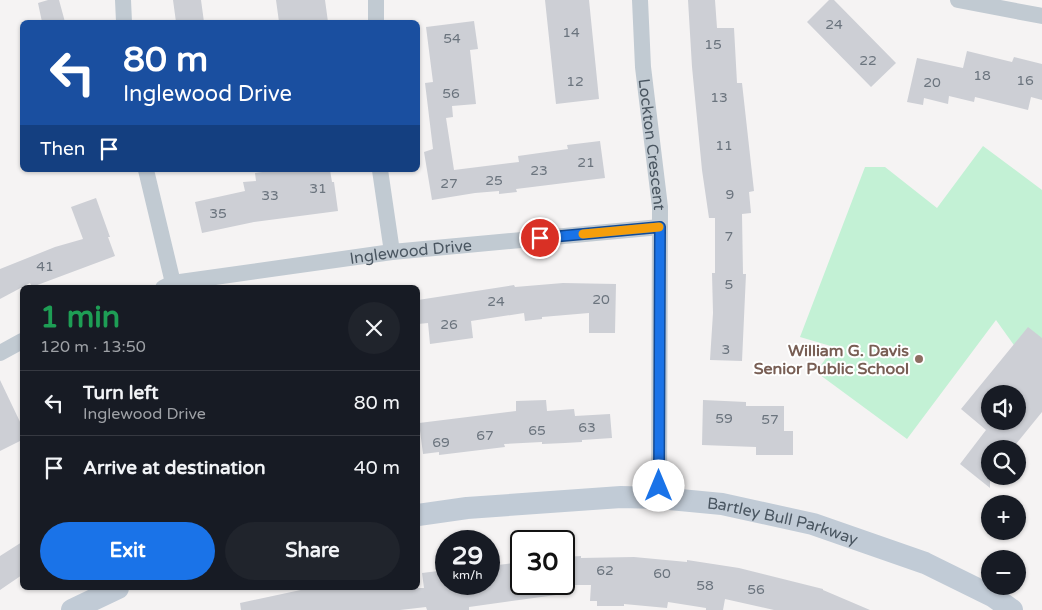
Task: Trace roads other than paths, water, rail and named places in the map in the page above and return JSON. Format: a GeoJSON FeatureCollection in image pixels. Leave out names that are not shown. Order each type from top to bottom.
{"type":"FeatureCollection","features":[{"type":"Feature","properties":{"kind":"street"},"geometry":{"type":"LineString","coordinates":[[123,0],[124,20]]}},
{"type":"Feature","properties":{"kind":"street"},"geometry":{"type":"LineString","coordinates":[[376,0],[376,20]]}},
{"type":"Feature","properties":{"kind":"street","name":"Lockton Crescent"},"geometry":{"type":"LineString","coordinates":[[640,0],[643,67],[660,207],[659,498]]}},
{"type":"Feature","properties":{"kind":"street"},"geometry":{"type":"LineString","coordinates":[[958,0],[1042,16]]}},
{"type":"Feature","properties":{"kind":"street"},"geometry":{"type":"LineString","coordinates":[[146,172],[168,285]]}},
{"type":"Feature","properties":{"kind":"street"},"geometry":{"type":"LineString","coordinates":[[380,172],[392,252]]}},
{"type":"Feature","properties":{"kind":"street","name":"Inglewood Drive"},"geometry":{"type":"LineString","coordinates":[[175,285],[392,252],[660,227]]}},
{"type":"Feature","properties":{"kind":"street"},"geometry":{"type":"LineString","coordinates":[[0,353],[20,342]]}},
{"type":"Feature","properties":{"kind":"street","name":"Bartley Bull Parkway"},"geometry":{"type":"LineString","coordinates":[[420,515],[466,508],[620,497],[659,498],[722,504],[813,524],[925,564],[994,597],[1012,610]]}},
{"type":"Feature","properties":{"kind":"street"},"geometry":{"type":"LineString","coordinates":[[72,610],[114,590]]}},
{"type":"Feature","properties":{"kind":"place","name":"William G. Davis Senior Public School"},"geometry":{"type":"Point","coordinates":[919,359]}}]}
